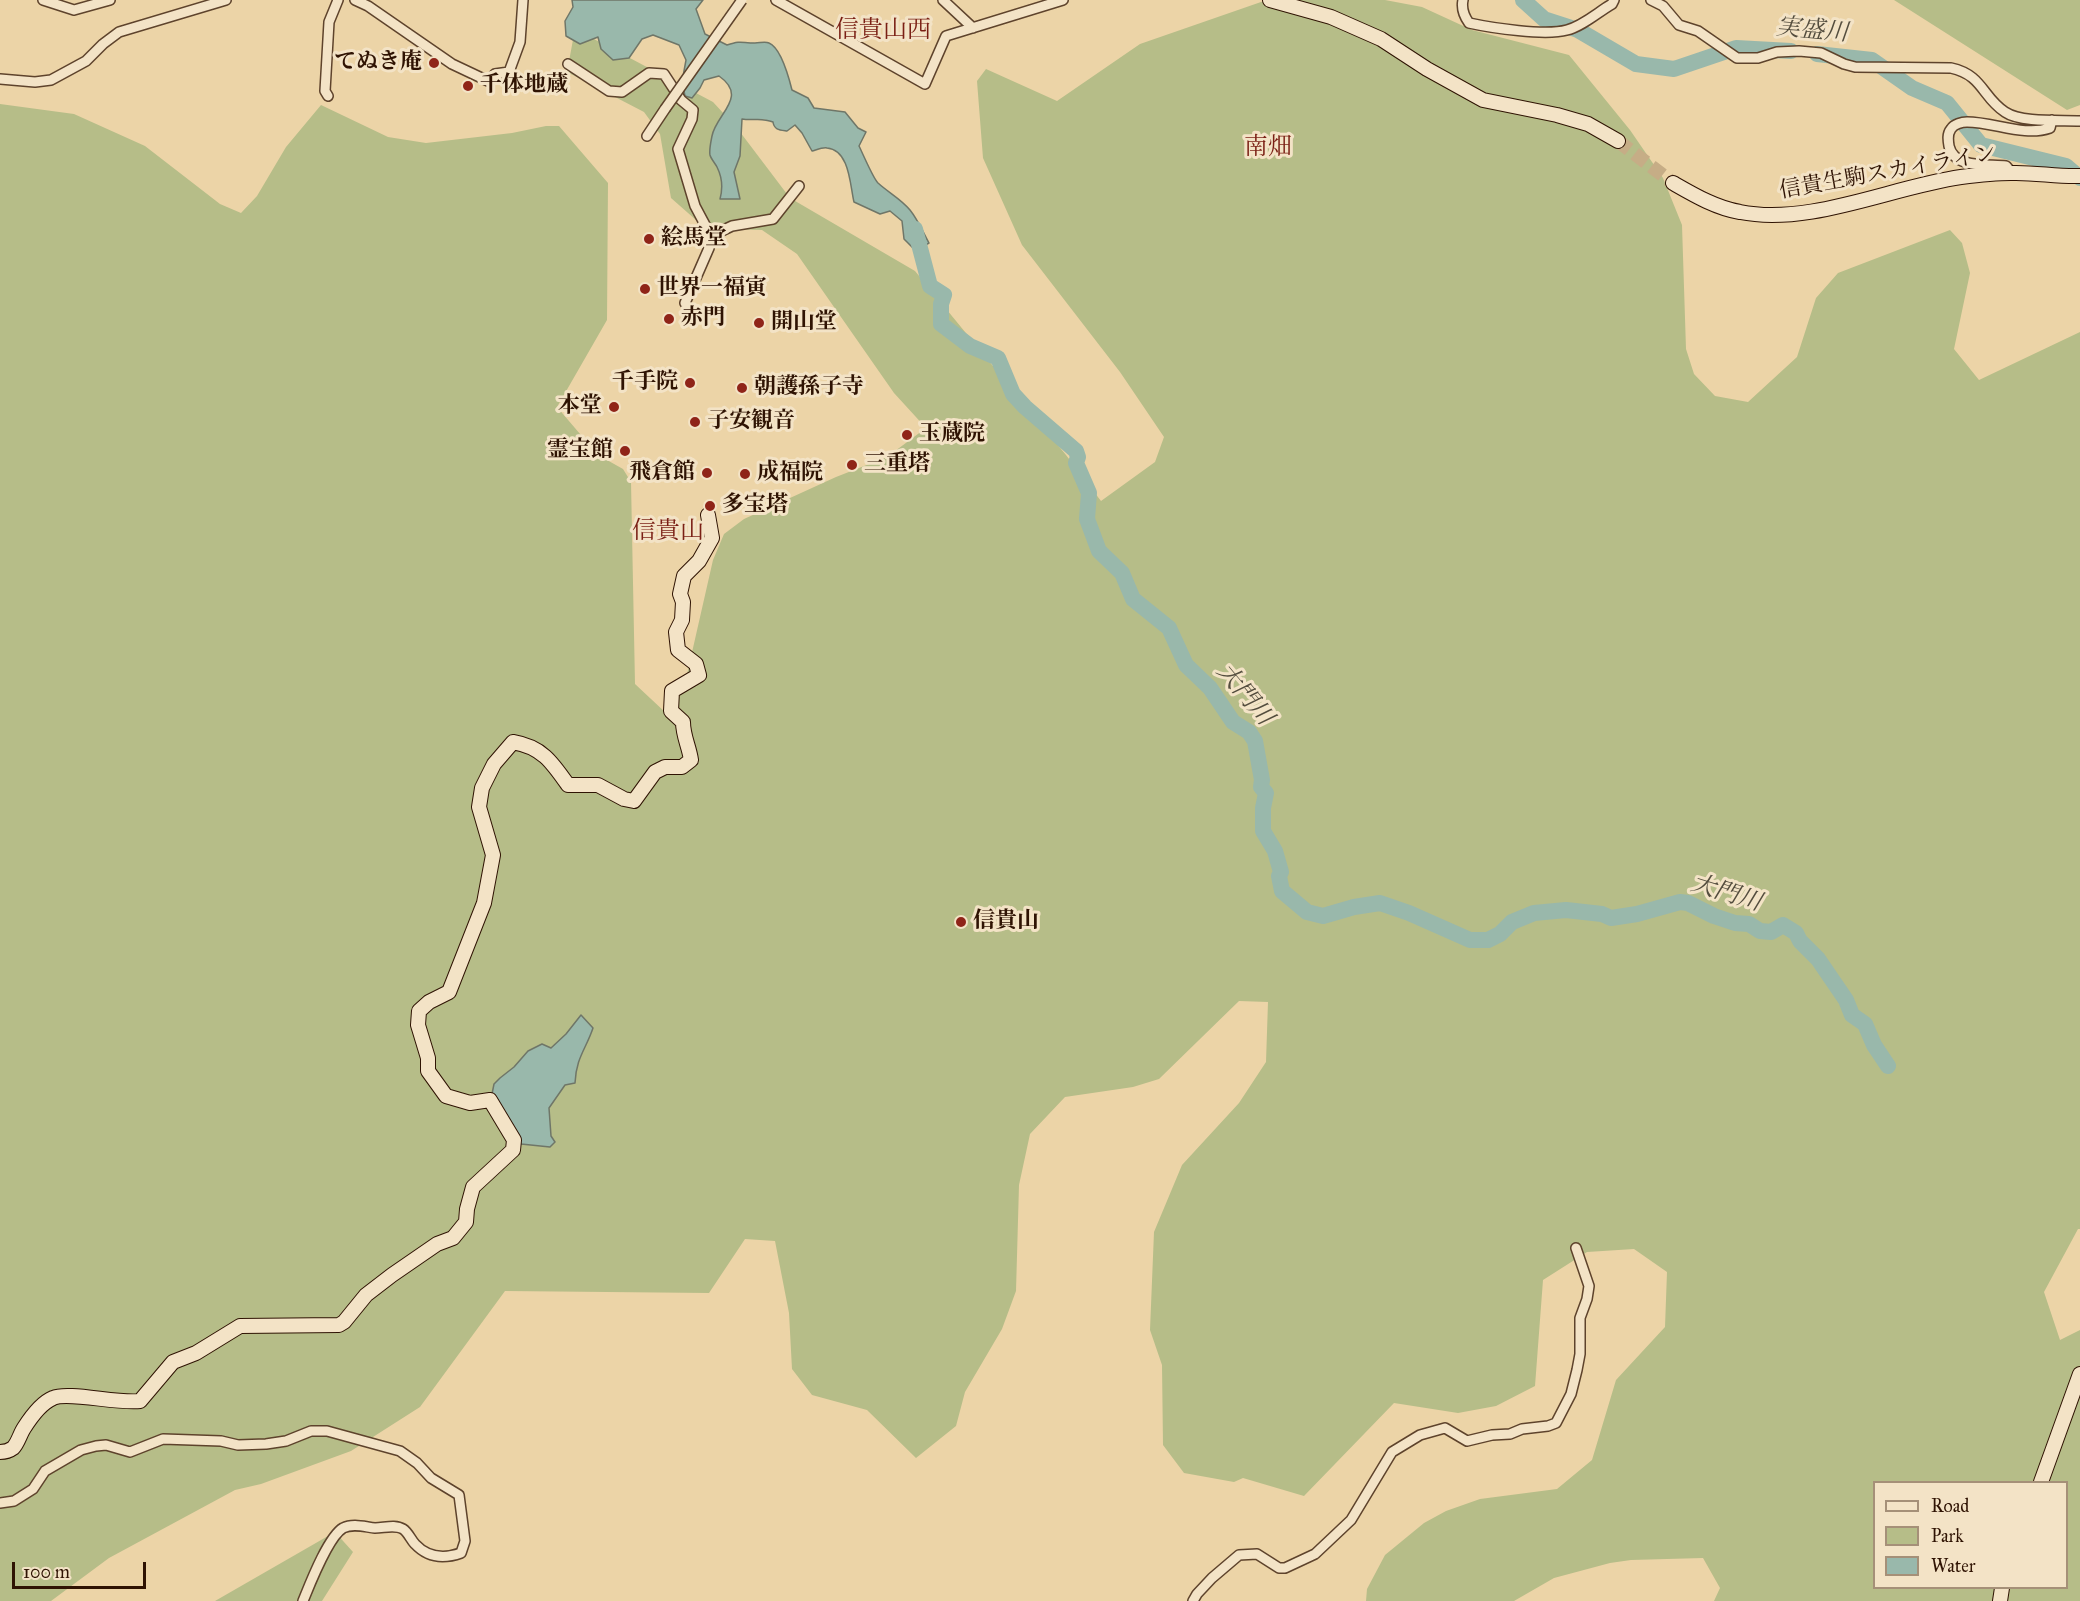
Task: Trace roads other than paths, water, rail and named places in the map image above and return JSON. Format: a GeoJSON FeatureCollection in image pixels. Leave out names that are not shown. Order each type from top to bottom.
{"type":"FeatureCollection","features":[{"type":"Feature","properties":{"kind":"main road"},"geometry":{"type":"LineString","coordinates":[[1270,0],[1331,17],[1381,39],[1427,69],[1484,100],[1588,124],[1618,141]]}},
{"type":"Feature","properties":{"kind":"main road","name":"信貴生駒スカイライン"},"geometry":{"type":"LineString","coordinates":[[1673,183],[1707,202],[1738,212],[1784,215],[1943,180],[2012,173],[2080,176]]}},
{"type":"Feature","properties":{"kind":"main road"},"geometry":{"type":"LineString","coordinates":[[0,1452],[6,1452],[14,1447],[25,1427],[41,1406],[54,1397],[140,1401],[173,1362],[196,1353],[240,1326],[339,1325],[366,1295],[437,1244],[453,1238],[466,1222],[472,1187],[513,1150],[514,1140],[490,1100],[470,1103],[446,1096],[428,1071],[428,1058],[418,1024],[419,1011],[429,1002],[449,992],[484,903],[493,855],[478,807],[482,788],[494,764],[513,742],[537,750],[553,764],[568,785],[598,785],[624,799],[634,801],[655,772],[664,767],[682,767],[691,760],[683,735],[682,722],[671,711],[672,691],[699,675],[696,664],[678,650],[676,632],[682,620],[683,602],[680,594],[684,576],[699,561],[712,538],[708,515]]}},
{"type":"Feature","properties":{"kind":"main road"},"geometry":{"type":"LineString","coordinates":[[2041,1481],[2080,1374]]}},
{"type":"Feature","properties":{"kind":"street"},"geometry":{"type":"LineString","coordinates":[[43,0],[74,10],[110,0]]}},
{"type":"Feature","properties":{"kind":"street"},"geometry":{"type":"LineString","coordinates":[[0,78],[36,82],[51,80],[87,61],[103,44],[119,32],[226,0]]}},
{"type":"Feature","properties":{"kind":"street"},"geometry":{"type":"LineString","coordinates":[[328,96],[325,91],[330,22],[338,0]]}},
{"type":"Feature","properties":{"kind":"street"},"geometry":{"type":"LineString","coordinates":[[356,0],[452,64],[488,81],[495,74],[509,72],[520,42],[523,0]]}},
{"type":"Feature","properties":{"kind":"street"},"geometry":{"type":"LineString","coordinates":[[647,136],[742,0]]}},
{"type":"Feature","properties":{"kind":"street"},"geometry":{"type":"LineString","coordinates":[[776,0],[925,84],[946,36],[1063,0]]}},
{"type":"Feature","properties":{"kind":"street"},"geometry":{"type":"LineString","coordinates":[[944,0],[973,28]]}},
{"type":"Feature","properties":{"kind":"street"},"geometry":{"type":"LineString","coordinates":[[1463,0],[1464,16],[1469,23],[1498,29],[1548,31],[1567,30],[1579,25],[1612,4],[1614,0]]}},
{"type":"Feature","properties":{"kind":"street"},"geometry":{"type":"LineString","coordinates":[[1651,0],[1663,6],[1678,26],[1698,31],[1737,58],[1758,58],[1777,52],[1799,51],[1821,53],[1855,67],[1951,68],[1964,71],[1973,77],[2005,112],[2018,118],[2080,121]]}},
{"type":"Feature","properties":{"kind":"street"},"geometry":{"type":"LineString","coordinates":[[568,64],[609,91],[622,92],[650,73],[664,74],[681,100],[693,110],[692,120],[678,149],[695,206],[711,236],[709,248],[685,303]]}},
{"type":"Feature","properties":{"kind":"street"},"geometry":{"type":"LineString","coordinates":[[2012,173],[2006,165],[1967,163],[1956,159],[1950,152],[1947,139],[1949,130],[1956,124],[1968,122],[2000,128],[2042,131],[2050,128],[2052,120]]}},
{"type":"Feature","properties":{"kind":"street"},"geometry":{"type":"LineString","coordinates":[[711,236],[732,226],[773,219],[799,186]]}},
{"type":"Feature","properties":{"kind":"street"},"geometry":{"type":"LineString","coordinates":[[1194,1601],[1197,1594],[1212,1578],[1239,1555],[1257,1554],[1279,1568],[1298,1563],[1315,1554],[1351,1520],[1392,1452],[1420,1436],[1445,1428],[1467,1441],[1556,1423],[1571,1394],[1577,1370],[1580,1354],[1580,1318],[1589,1286],[1576,1248]]}},
{"type":"Feature","properties":{"kind":"street"},"geometry":{"type":"LineString","coordinates":[[0,1503],[14,1501],[33,1489],[45,1471],[81,1450],[96,1446],[106,1445],[130,1452],[163,1439],[237,1445],[266,1444],[286,1441],[311,1431],[327,1431],[399,1451],[417,1463],[431,1478],[459,1495],[465,1541],[461,1553],[448,1558],[433,1556],[416,1545],[403,1529],[394,1526],[380,1528],[352,1525],[342,1528],[319,1564],[303,1601]]}},
{"type":"Feature","properties":{"kind":"water"},"geometry":{"type":"Polygon","coordinates":[[[572,0],[703,0],[696,9],[705,34],[727,45],[739,42],[769,43],[781,57],[792,90],[808,98],[814,108],[845,112],[858,128],[866,132],[859,146],[873,176],[910,210],[929,243],[919,249],[914,249],[904,239],[902,221],[890,211],[880,214],[854,202],[848,170],[840,155],[835,150],[827,148],[812,151],[795,125],[787,131],[778,129],[773,122],[761,119],[742,119],[740,156],[734,172],[740,199],[720,199],[721,179],[710,151],[715,128],[731,98],[731,91],[727,84],[719,76],[704,80],[692,98],[685,96],[682,82],[686,60],[679,45],[653,35],[642,39],[629,58],[613,60],[601,49],[598,37],[580,44],[566,36],[565,21],[573,7],[572,0]]]}},
{"type":"Feature","properties":{"kind":"water"},"geometry":{"type":"Polygon","coordinates":[[[581,1015],[593,1028],[579,1060],[575,1083],[565,1085],[549,1108],[551,1136],[555,1142],[550,1147],[521,1144],[492,1094],[494,1084],[528,1051],[542,1044],[551,1048],[581,1015]]]}},
{"type":"Feature","properties":{"kind":"waterway","name":"実盛川"},"geometry":{"type":"LineString","coordinates":[[1523,0],[1544,19],[1578,30],[1636,64],[1674,69],[1736,48],[1791,51]]}},
{"type":"Feature","properties":{"kind":"waterway","name":"実盛川"},"geometry":{"type":"LineString","coordinates":[[1817,54],[1872,60],[1912,88],[1947,103],[1981,145],[2066,166],[2080,178]]}},
{"type":"Feature","properties":{"kind":"waterway","name":"大門川"},"geometry":{"type":"LineString","coordinates":[[915,229],[930,286],[944,295],[941,304],[941,324],[970,346],[998,358],[1013,394],[1076,451],[1078,457],[1076,463],[1089,493],[1087,519],[1099,551],[1122,573],[1133,599],[1169,628],[1186,665],[1210,688],[1233,722],[1249,732],[1255,741],[1262,780],[1261,787],[1266,793],[1263,808],[1263,831],[1275,851],[1281,872],[1279,876],[1282,891],[1307,912],[1323,916],[1354,907],[1380,903],[1470,940],[1488,940],[1500,934],[1512,922],[1534,913],[1566,910],[1602,914],[1611,918],[1637,914],[1680,902],[1688,903],[1735,923],[1749,924],[1760,931],[1771,932],[1783,925],[1796,933],[1800,941],[1818,959],[1846,1000],[1852,1015],[1865,1024],[1874,1045],[1888,1066]]}},
{"type":"Feature","properties":{"kind":"tunnel"},"geometry":{"type":"LineString","coordinates":[[1618,141],[1673,183]]}},
{"type":"Feature","properties":{"kind":"place","name":"てぬき庵"},"geometry":{"type":"Point","coordinates":[434,63]}},
{"type":"Feature","properties":{"kind":"place","name":"千体地蔵"},"geometry":{"type":"Point","coordinates":[468,86]}},
{"type":"Feature","properties":{"kind":"place","name":"絵馬堂"},"geometry":{"type":"Point","coordinates":[649,239]}},
{"type":"Feature","properties":{"kind":"place","name":"世界一福寅"},"geometry":{"type":"Point","coordinates":[645,289]}},
{"type":"Feature","properties":{"kind":"place","name":"赤門"},"geometry":{"type":"Point","coordinates":[669,319]}},
{"type":"Feature","properties":{"kind":"place","name":"開山堂"},"geometry":{"type":"Point","coordinates":[759,323]}},
{"type":"Feature","properties":{"kind":"place","name":"千手院"},"geometry":{"type":"Point","coordinates":[690,383]}},
{"type":"Feature","properties":{"kind":"place","name":"朝護孫子寺"},"geometry":{"type":"Point","coordinates":[742,388]}},
{"type":"Feature","properties":{"kind":"place","name":"本堂"},"geometry":{"type":"Point","coordinates":[614,407]}},
{"type":"Feature","properties":{"kind":"place","name":"子安観音"},"geometry":{"type":"Point","coordinates":[695,422]}},
{"type":"Feature","properties":{"kind":"place","name":"玉蔵院"},"geometry":{"type":"Point","coordinates":[907,435]}},
{"type":"Feature","properties":{"kind":"place","name":"霊宝館"},"geometry":{"type":"Point","coordinates":[625,451]}},
{"type":"Feature","properties":{"kind":"place","name":"三重塔"},"geometry":{"type":"Point","coordinates":[852,465]}},
{"type":"Feature","properties":{"kind":"place","name":"飛倉館"},"geometry":{"type":"Point","coordinates":[707,473]}},
{"type":"Feature","properties":{"kind":"place","name":"成福院"},"geometry":{"type":"Point","coordinates":[745,474]}},
{"type":"Feature","properties":{"kind":"place","name":"多宝塔"},"geometry":{"type":"Point","coordinates":[710,506]}},
{"type":"Feature","properties":{"kind":"place","name":"信貴山"},"geometry":{"type":"Point","coordinates":[961,922]}},
{"type":"Feature","properties":{"kind":"district","name":"信貴山西"},"geometry":{"type":"Point","coordinates":[883,31]}},
{"type":"Feature","properties":{"kind":"district","name":"南畑"},"geometry":{"type":"Point","coordinates":[1268,148]}},
{"type":"Feature","properties":{"kind":"district","name":"信貴山"},"geometry":{"type":"Point","coordinates":[668,532]}}]}
